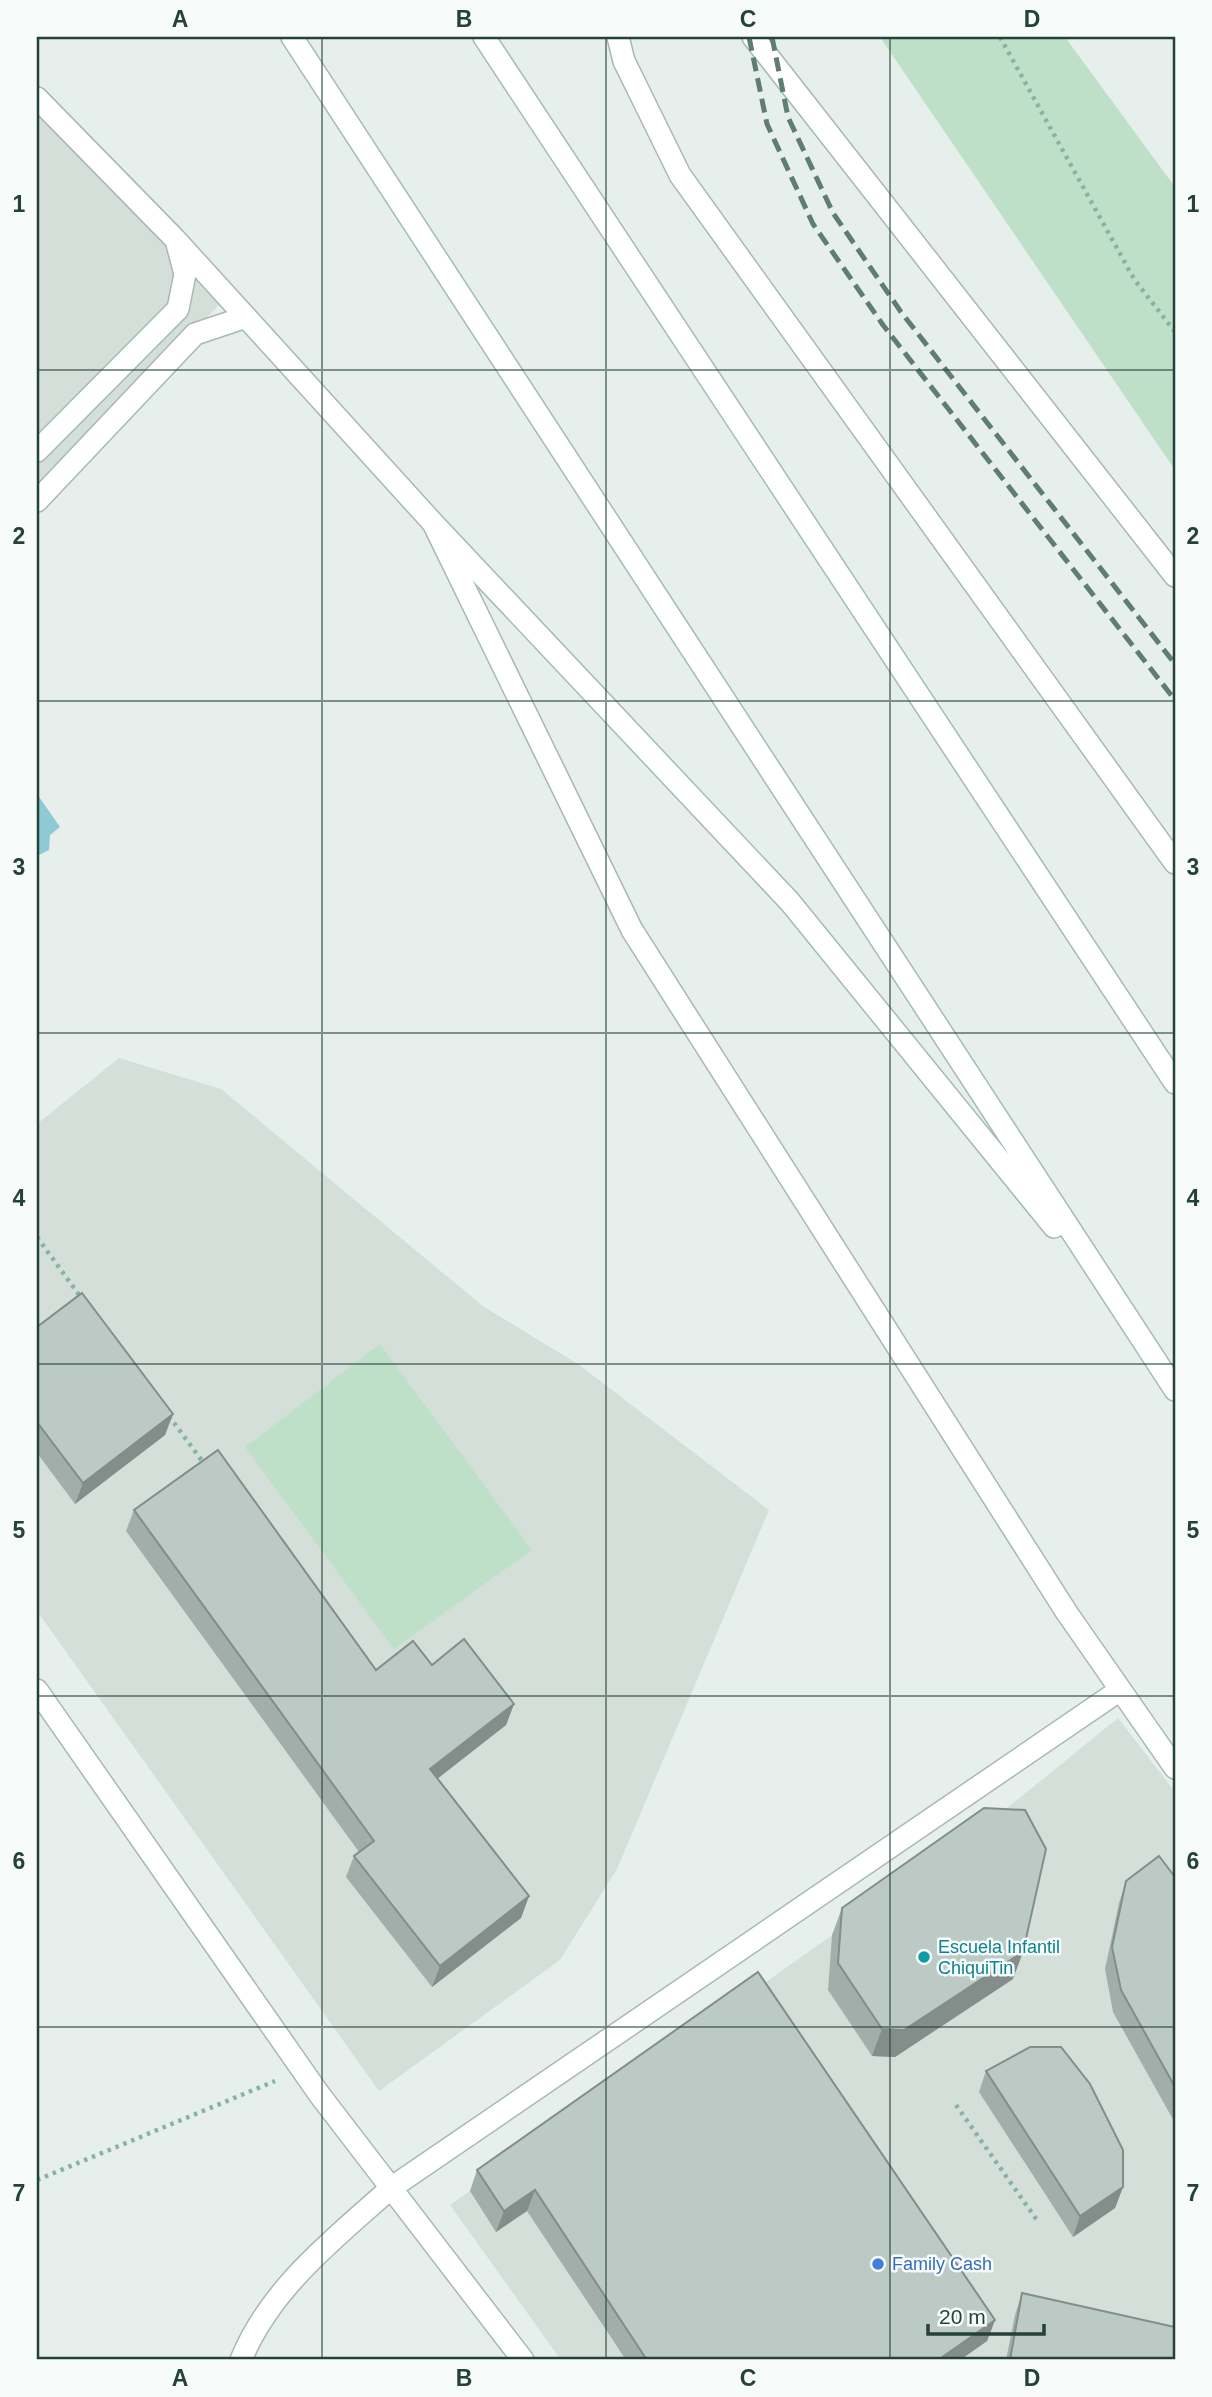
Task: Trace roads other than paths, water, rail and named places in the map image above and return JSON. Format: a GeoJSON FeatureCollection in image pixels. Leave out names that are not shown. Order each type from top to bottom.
{"type":"FeatureCollection","features":[{"type":"Feature","properties":{"kind":"street"},"geometry":{"type":"LineString","coordinates":[[292,37],[1175,1390]]}},
{"type":"Feature","properties":{"kind":"street"},"geometry":{"type":"LineString","coordinates":[[484,37],[1175,1083]]}},
{"type":"Feature","properties":{"kind":"street"},"geometry":{"type":"LineString","coordinates":[[618,37],[624,61],[680,175],[1175,863]]}},
{"type":"Feature","properties":{"kind":"street"},"geometry":{"type":"LineString","coordinates":[[753,37],[1175,576]]}},
{"type":"Feature","properties":{"kind":"street"},"geometry":{"type":"LineString","coordinates":[[37,98],[175,239],[432,523],[790,902],[1126,1315]]}},
{"type":"Feature","properties":{"kind":"street"},"geometry":{"type":"LineString","coordinates":[[37,451],[178,309],[185,274],[175,239]]}},
{"type":"Feature","properties":{"kind":"street"},"geometry":{"type":"LineString","coordinates":[[37,501],[195,334],[246,317]]}},
{"type":"Feature","properties":{"kind":"street"},"geometry":{"type":"LineString","coordinates":[[432,523],[632,930],[1067,1613],[1175,1768]]}},
{"type":"Feature","properties":{"kind":"street"},"geometry":{"type":"LineString","coordinates":[[37,1690],[302,2070],[523,2360]]}},
{"type":"Feature","properties":{"kind":"street"},"geometry":{"type":"LineString","coordinates":[[241,2360],[251,2335],[302,2269],[391,2188],[1121,1690]]}},
{"type":"Feature","properties":{"kind":"water"},"geometry":{"type":"Polygon","coordinates":[[[37,794],[60,827],[50,835],[49,850],[37,856],[37,794]]]}},
{"type":"Feature","properties":{"kind":"railway"},"geometry":{"type":"LineString","coordinates":[[749,37],[767,124],[813,224],[883,325],[1175,700]]}},
{"type":"Feature","properties":{"kind":"railway"},"geometry":{"type":"LineString","coordinates":[[772,37],[788,117],[833,213],[901,312],[1175,664]]}},
{"type":"Feature","properties":{"kind":"place","name":"Escuela Infantil ChiquiTin"},"geometry":{"type":"Point","coordinates":[924,1957]}},
{"type":"Feature","properties":{"kind":"place","name":"Family Cash"},"geometry":{"type":"Point","coordinates":[878,2264]}}]}
